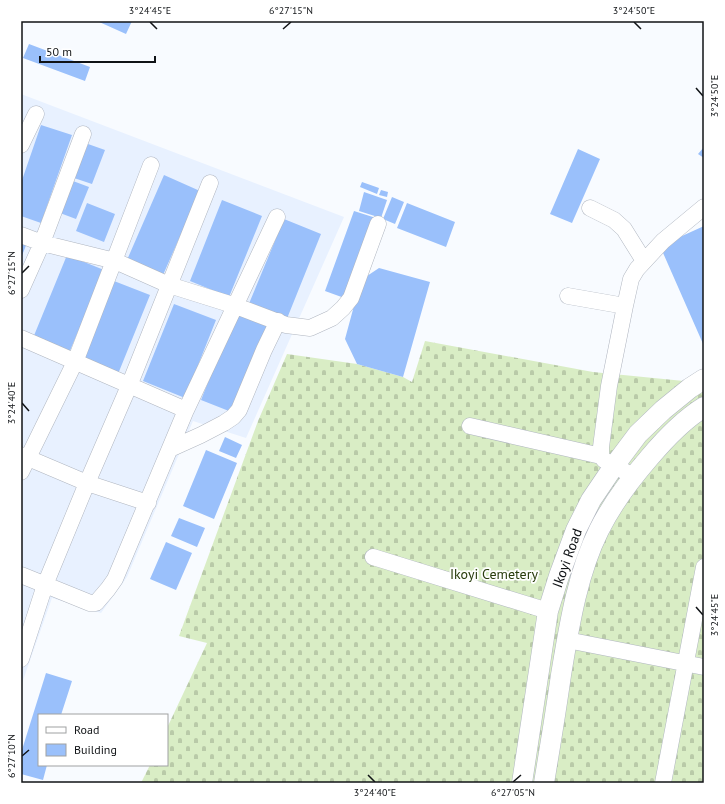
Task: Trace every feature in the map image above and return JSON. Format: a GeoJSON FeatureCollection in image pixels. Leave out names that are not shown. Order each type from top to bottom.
{"type":"FeatureCollection","features":[{"type":"Feature","properties":{"kind":"main road","name":"Ikoyi Road"},"geometry":{"type":"LineString","coordinates":[[522,783],[548,611],[576,530],[591,500],[607,461],[663,410],[690,388],[704,379]]}},
{"type":"Feature","properties":{"kind":"main road","name":"Ikoyi Road"},"geometry":{"type":"LineString","coordinates":[[544,783],[574,604],[585,564],[599,530],[633,476],[667,437],[695,412],[704,407]]}},
{"type":"Feature","properties":{"kind":"street"},"geometry":{"type":"LineString","coordinates":[[21,145],[36,114]]}},
{"type":"Feature","properties":{"kind":"street"},"geometry":{"type":"LineString","coordinates":[[21,290],[42,243],[83,134]]}},
{"type":"Feature","properties":{"kind":"street"},"geometry":{"type":"LineString","coordinates":[[148,503],[23,461],[75,362],[151,165]]}},
{"type":"Feature","properties":{"kind":"street"},"geometry":{"type":"LineString","coordinates":[[21,659],[45,585],[87,482],[129,386],[210,183]]}},
{"type":"Feature","properties":{"kind":"street"},"geometry":{"type":"LineString","coordinates":[[607,461],[600,447],[609,386],[631,279],[637,269],[663,241],[704,207]]}},
{"type":"Feature","properties":{"kind":"street"},"geometry":{"type":"LineString","coordinates":[[590,208],[620,225],[644,261]]}},
{"type":"Feature","properties":{"kind":"street"},"geometry":{"type":"LineString","coordinates":[[21,575],[90,603],[96,603],[108,589],[115,579],[186,410],[277,217]]}},
{"type":"Feature","properties":{"kind":"street"},"geometry":{"type":"LineString","coordinates":[[21,235],[42,243],[115,261],[169,285],[236,306],[286,325],[310,328],[332,318],[351,298],[378,224]]}},
{"type":"Feature","properties":{"kind":"street"},"geometry":{"type":"LineString","coordinates":[[568,296],[625,306]]}},
{"type":"Feature","properties":{"kind":"street"},"geometry":{"type":"LineString","coordinates":[[170,449],[201,435],[233,417],[239,410],[264,350],[278,322]]}},
{"type":"Feature","properties":{"kind":"street"},"geometry":{"type":"LineString","coordinates":[[21,338],[186,410]]}},
{"type":"Feature","properties":{"kind":"street"},"geometry":{"type":"LineString","coordinates":[[470,426],[607,461],[633,476]]}},
{"type":"Feature","properties":{"kind":"street"},"geometry":{"type":"LineString","coordinates":[[373,557],[548,611]]}},
{"type":"Feature","properties":{"kind":"street"},"geometry":{"type":"LineString","coordinates":[[663,783],[704,567]]}},
{"type":"Feature","properties":{"kind":"street"},"geometry":{"type":"LineString","coordinates":[[567,640],[704,667]]}},
{"type":"Feature","properties":{"kind":"shaded area"},"geometry":{"type":"Polygon","coordinates":[[[21,94],[344,217],[246,438],[193,421],[127,577],[101,613],[52,598],[21,686],[21,94]]]}},
{"type":"Feature","properties":{"kind":"green space","name":"Ikoyi Cemetery"},"geometry":{"type":"Polygon","coordinates":[[[425,341],[593,372],[704,383],[704,783],[141,783],[150,766],[168,766],[168,726],[207,643],[179,636],[258,421],[287,354],[357,364],[403,377],[412,382],[425,341]]]}},
{"type":"Feature","properties":{"kind":"building"},"geometry":{"type":"Polygon","coordinates":[[[97,21],[132,21],[126,34],[97,21]]]}},
{"type":"Feature","properties":{"kind":"building"},"geometry":{"type":"Polygon","coordinates":[[[29,44],[90,67],[85,81],[23,58],[29,44]]]}},
{"type":"Feature","properties":{"kind":"building"},"geometry":{"type":"Polygon","coordinates":[[[41,125],[72,135],[41,223],[21,216],[21,183],[41,125]]]}},
{"type":"Feature","properties":{"kind":"building"},"geometry":{"type":"Polygon","coordinates":[[[88,144],[105,150],[92,184],[74,178],[88,144]]]}},
{"type":"Feature","properties":{"kind":"building"},"geometry":{"type":"Polygon","coordinates":[[[704,147],[704,158],[698,154],[704,147]]]}},
{"type":"Feature","properties":{"kind":"building"},"geometry":{"type":"Polygon","coordinates":[[[578,149],[600,159],[572,223],[550,214],[578,149]]]}},
{"type":"Feature","properties":{"kind":"building"},"geometry":{"type":"Polygon","coordinates":[[[164,175],[200,191],[163,275],[127,260],[164,175]]]}},
{"type":"Feature","properties":{"kind":"building"},"geometry":{"type":"Polygon","coordinates":[[[73,181],[89,187],[76,219],[60,213],[73,181]]]}},
{"type":"Feature","properties":{"kind":"building"},"geometry":{"type":"Polygon","coordinates":[[[362,182],[379,188],[377,194],[360,187],[362,182]]]}},
{"type":"Feature","properties":{"kind":"building"},"geometry":{"type":"Polygon","coordinates":[[[381,190],[388,192],[387,197],[379,195],[381,190]]]}},
{"type":"Feature","properties":{"kind":"building"},"geometry":{"type":"Polygon","coordinates":[[[364,192],[387,200],[381,218],[359,211],[364,192]]]}},
{"type":"Feature","properties":{"kind":"building"},"geometry":{"type":"Polygon","coordinates":[[[392,197],[404,202],[395,224],[383,219],[392,197]]]}},
{"type":"Feature","properties":{"kind":"building"},"geometry":{"type":"Polygon","coordinates":[[[222,200],[262,216],[229,297],[190,281],[222,200]]]}},
{"type":"Feature","properties":{"kind":"building"},"geometry":{"type":"Polygon","coordinates":[[[87,203],[115,214],[104,242],[76,231],[87,203]]]}},
{"type":"Feature","properties":{"kind":"building"},"geometry":{"type":"Polygon","coordinates":[[[407,203],[455,222],[446,247],[397,228],[407,203]]]}},
{"type":"Feature","properties":{"kind":"building"},"geometry":{"type":"Polygon","coordinates":[[[354,211],[376,218],[347,299],[325,291],[354,211]]]}},
{"type":"Feature","properties":{"kind":"building"},"geometry":{"type":"Polygon","coordinates":[[[284,219],[321,234],[286,321],[248,306],[284,219]]]}},
{"type":"Feature","properties":{"kind":"building"},"geometry":{"type":"Polygon","coordinates":[[[704,226],[704,346],[660,246],[704,226]]]}},
{"type":"Feature","properties":{"kind":"building"},"geometry":{"type":"Polygon","coordinates":[[[21,241],[27,243],[21,258],[21,241]]]}},
{"type":"Feature","properties":{"kind":"building"},"geometry":{"type":"Polygon","coordinates":[[[67,255],[104,270],[69,353],[33,338],[67,255]]]}},
{"type":"Feature","properties":{"kind":"building"},"geometry":{"type":"Polygon","coordinates":[[[379,268],[430,282],[403,377],[357,364],[345,339],[361,280],[379,268]]]}},
{"type":"Feature","properties":{"kind":"building"},"geometry":{"type":"Polygon","coordinates":[[[114,281],[150,295],[118,374],[83,361],[114,281]]]}},
{"type":"Feature","properties":{"kind":"building"},"geometry":{"type":"Polygon","coordinates":[[[174,304],[216,320],[185,398],[143,381],[174,304]]]}},
{"type":"Feature","properties":{"kind":"building"},"geometry":{"type":"Polygon","coordinates":[[[236,312],[269,325],[234,413],[201,400],[236,312]]]}},
{"type":"Feature","properties":{"kind":"building"},"geometry":{"type":"Polygon","coordinates":[[[225,437],[242,445],[236,458],[219,451],[225,437]]]}},
{"type":"Feature","properties":{"kind":"building"},"geometry":{"type":"Polygon","coordinates":[[[206,450],[237,463],[214,519],[183,506],[206,450]]]}},
{"type":"Feature","properties":{"kind":"building"},"geometry":{"type":"Polygon","coordinates":[[[179,518],[205,528],[197,547],[171,536],[179,518]]]}},
{"type":"Feature","properties":{"kind":"building"},"geometry":{"type":"Polygon","coordinates":[[[166,542],[192,553],[176,590],[150,579],[166,542]]]}},
{"type":"Feature","properties":{"kind":"building"},"geometry":{"type":"Polygon","coordinates":[[[46,673],[72,681],[61,714],[38,714],[38,766],[47,766],[43,780],[21,774],[21,753],[46,673]]]}}]}
